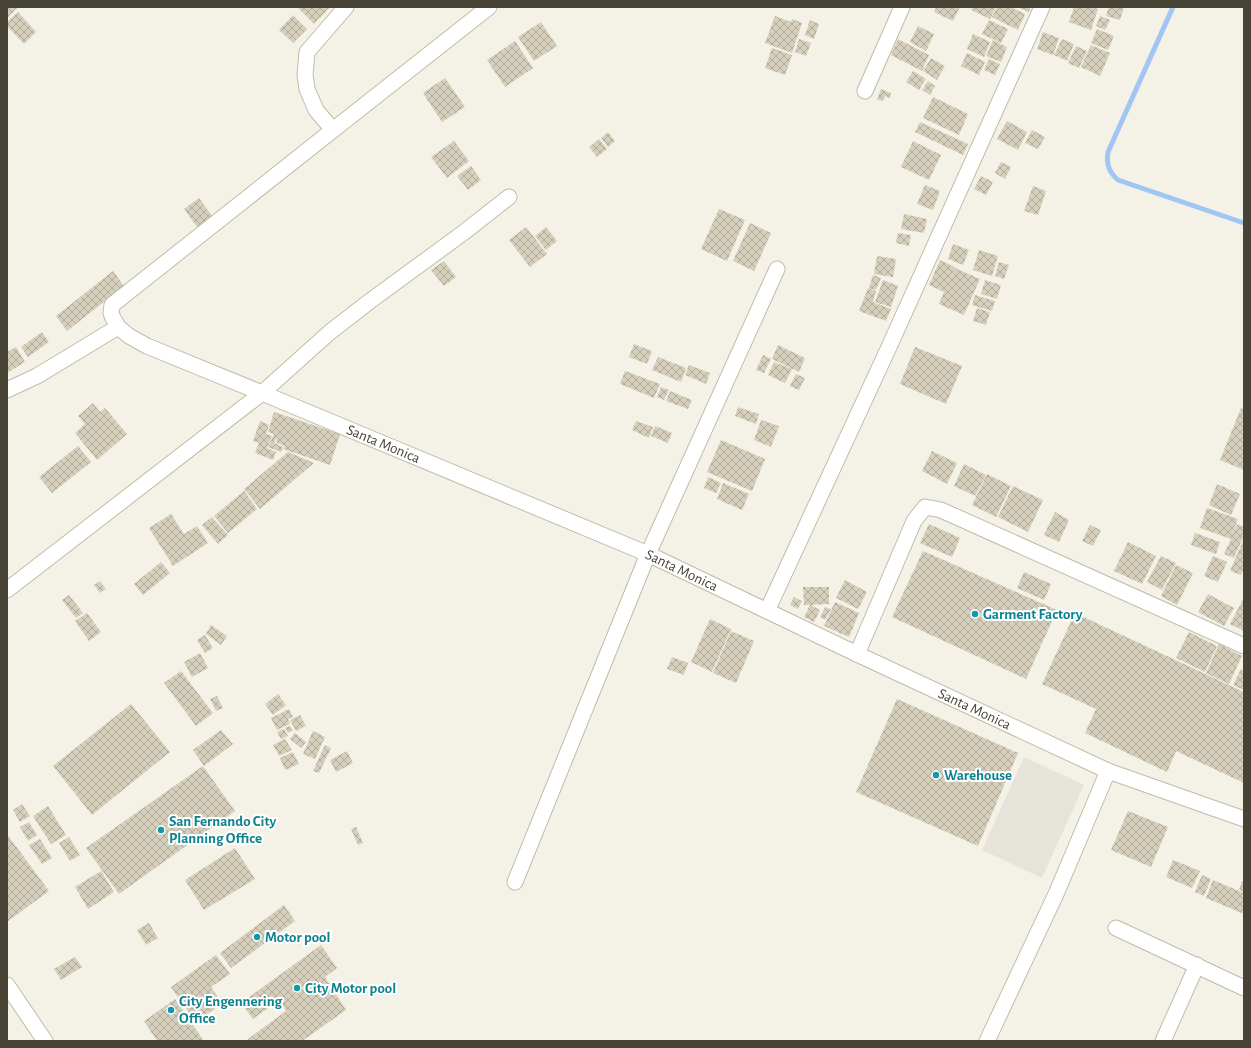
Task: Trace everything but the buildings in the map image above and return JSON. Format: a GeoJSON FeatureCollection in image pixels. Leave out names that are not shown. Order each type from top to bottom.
{"type":"FeatureCollection","features":[{"type":"Feature","properties":{"kind":"street"},"geometry":{"type":"LineString","coordinates":[[333,130],[316,110],[307,89],[305,75],[307,52],[346,7]]}},
{"type":"Feature","properties":{"kind":"street"},"geometry":{"type":"LineString","coordinates":[[7,390],[37,376],[118,327],[112,318],[112,305],[489,7]]}},
{"type":"Feature","properties":{"kind":"street"},"geometry":{"type":"LineString","coordinates":[[865,91],[902,7]]}},
{"type":"Feature","properties":{"kind":"street"},"geometry":{"type":"LineString","coordinates":[[767,611],[889,347],[1042,7]]}},
{"type":"Feature","properties":{"kind":"street"},"geometry":{"type":"LineString","coordinates":[[7,590],[262,393],[330,332],[509,197]]}},
{"type":"Feature","properties":{"kind":"street"},"geometry":{"type":"LineString","coordinates":[[515,882],[648,554],[777,269]]}},
{"type":"Feature","properties":{"kind":"street","name":"Santa Monica"},"geometry":{"type":"LineString","coordinates":[[118,327],[129,336],[147,346],[648,554],[857,654],[1108,771],[1244,819]]}},
{"type":"Feature","properties":{"kind":"street"},"geometry":{"type":"LineString","coordinates":[[857,654],[914,520],[925,507],[941,510],[1244,646]]}},
{"type":"Feature","properties":{"kind":"street"},"geometry":{"type":"LineString","coordinates":[[987,1041],[1056,894],[1108,771]]}},
{"type":"Feature","properties":{"kind":"street"},"geometry":{"type":"LineString","coordinates":[[1116,928],[1244,988]]}},
{"type":"Feature","properties":{"kind":"street"},"geometry":{"type":"LineString","coordinates":[[1163,1041],[1197,966]]}},
{"type":"Feature","properties":{"kind":"street"},"geometry":{"type":"LineString","coordinates":[[7,985],[45,1041]]}},
{"type":"Feature","properties":{"kind":"shaded area"},"geometry":{"type":"Polygon","coordinates":[[[1024,757],[1084,785],[1042,878],[982,850],[1024,757]]]}},
{"type":"Feature","properties":{"kind":"waterway"},"geometry":{"type":"LineString","coordinates":[[1173,7],[1108,152],[1107,160],[1109,168],[1118,180],[1244,223]]}},
{"type":"Feature","properties":{"kind":"place","name":"Garment Factory"},"geometry":{"type":"Point","coordinates":[975,614]}},
{"type":"Feature","properties":{"kind":"place","name":"Warehouse"},"geometry":{"type":"Point","coordinates":[936,775]}},
{"type":"Feature","properties":{"kind":"place","name":"San Fernando City Planning Office"},"geometry":{"type":"Point","coordinates":[161,830]}},
{"type":"Feature","properties":{"kind":"place","name":"Motor pool"},"geometry":{"type":"Point","coordinates":[257,937]}},
{"type":"Feature","properties":{"kind":"place","name":"City Motor pool"},"geometry":{"type":"Point","coordinates":[297,988]}},
{"type":"Feature","properties":{"kind":"place","name":"City Engennering Office"},"geometry":{"type":"Point","coordinates":[171,1010]}}]}
